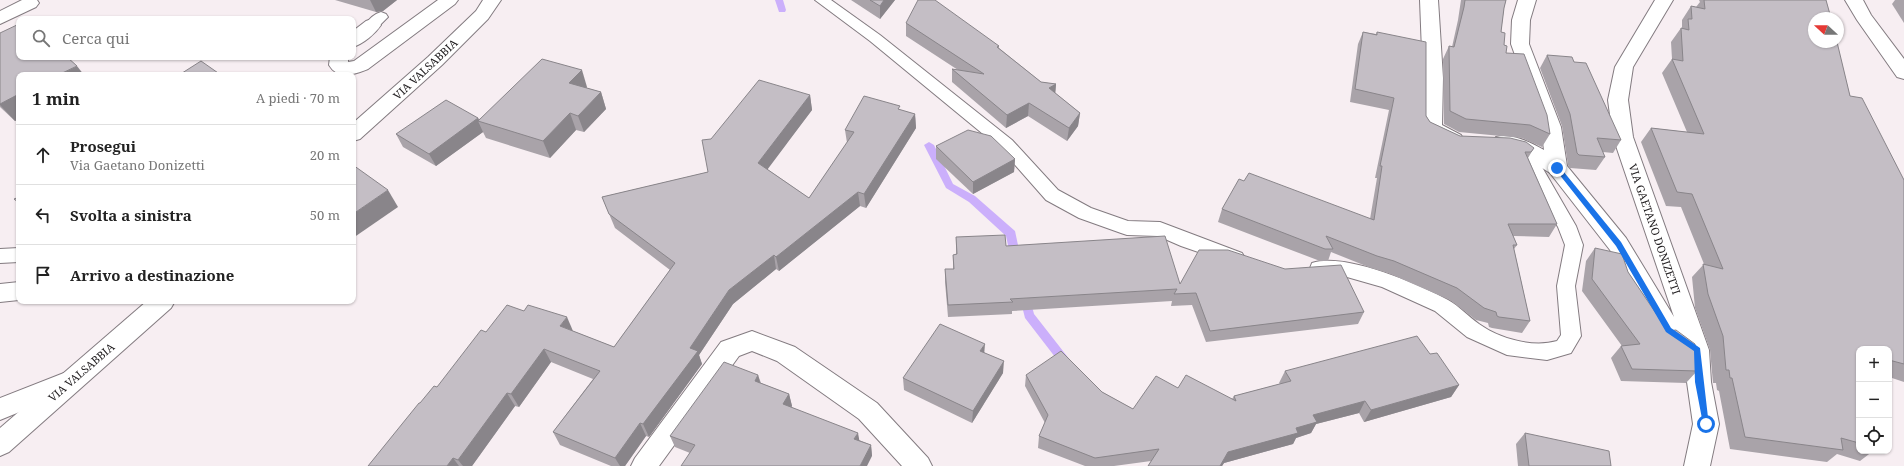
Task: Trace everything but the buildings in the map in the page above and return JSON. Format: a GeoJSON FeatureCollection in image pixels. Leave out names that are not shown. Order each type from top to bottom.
{"type":"FeatureCollection","features":[{"type":"Feature","properties":{"kind":"street"},"geometry":{"type":"LineString","coordinates":[[339,60],[338,64],[342,69],[349,72],[379,52],[449,0]]}},
{"type":"Feature","properties":{"kind":"street","name":"VIA VALSABBIA"},"geometry":{"type":"LineString","coordinates":[[356,131],[435,61],[482,15],[492,0]]}},
{"type":"Feature","properties":{"kind":"street"},"geometry":{"type":"LineString","coordinates":[[1429,0],[1433,78],[1432,128],[1454,140],[1503,142],[1526,148],[1557,168],[1618,244],[1669,330],[1697,350]]}},
{"type":"Feature","properties":{"kind":"street"},"geometry":{"type":"LineString","coordinates":[[1527,0],[1521,20],[1520,44],[1551,127],[1557,168]]}},
{"type":"Feature","properties":{"kind":"street","name":"VIA GAETANO DONIZETTI"},"geometry":{"type":"LineString","coordinates":[[1664,0],[1624,67],[1618,100],[1623,137],[1697,350],[1699,382],[1706,424],[1697,466]]}},
{"type":"Feature","properties":{"kind":"street"},"geometry":{"type":"LineString","coordinates":[[1854,0],[1863,16],[1904,73]]}},
{"type":"Feature","properties":{"kind":"street"},"geometry":{"type":"LineString","coordinates":[[0,18],[33,2]]}},
{"type":"Feature","properties":{"kind":"street"},"geometry":{"type":"LineString","coordinates":[[356,38],[376,21]]}},
{"type":"Feature","properties":{"kind":"street"},"geometry":{"type":"LineString","coordinates":[[0,294],[16,291]]}},
{"type":"Feature","properties":{"kind":"street","name":"VIA VALSABBIA"},"geometry":{"type":"LineString","coordinates":[[0,444],[159,304]]}},
{"type":"Feature","properties":{"kind":"street"},"geometry":{"type":"LineString","coordinates":[[644,466],[730,349],[752,340],[786,354],[868,411],[918,466]]}},
{"type":"Feature","properties":{"kind":"street"},"geometry":{"type":"LineString","coordinates":[[0,409],[72,380]]}},
{"type":"Feature","properties":{"kind":"lane"},"geometry":{"type":"LineString","coordinates":[[822,0],[876,38],[1006,144],[1052,195],[1085,213],[1127,228],[1160,229],[1187,241],[1250,263]]}},
{"type":"Feature","properties":{"kind":"lane"},"geometry":{"type":"LineString","coordinates":[[1300,270],[1340,268],[1387,281],[1442,306],[1474,332],[1507,347],[1547,352],[1564,347],[1571,336],[1566,286],[1574,245],[1567,226],[1546,192],[1533,167],[1539,156]]}},
{"type":"Feature","properties":{"kind":"lane"},"geometry":{"type":"LineString","coordinates":[[0,256],[16,255]]}},
{"type":"Feature","properties":{"kind":"waterway"},"geometry":{"type":"LineString","coordinates":[[779,0],[782,10]]}},
{"type":"Feature","properties":{"kind":"waterway"},"geometry":{"type":"LineString","coordinates":[[929,145],[949,186],[972,199],[1011,234],[1016,259]]}},
{"type":"Feature","properties":{"kind":"waterway"},"geometry":{"type":"LineString","coordinates":[[1025,298],[1029,315],[1066,363]]}},
{"type":"Feature","properties":{"kind":"route"},"geometry":{"type":"LineString","coordinates":[[1557,168],[1618,244],[1669,330],[1697,350],[1699,382],[1706,424]]}}]}
